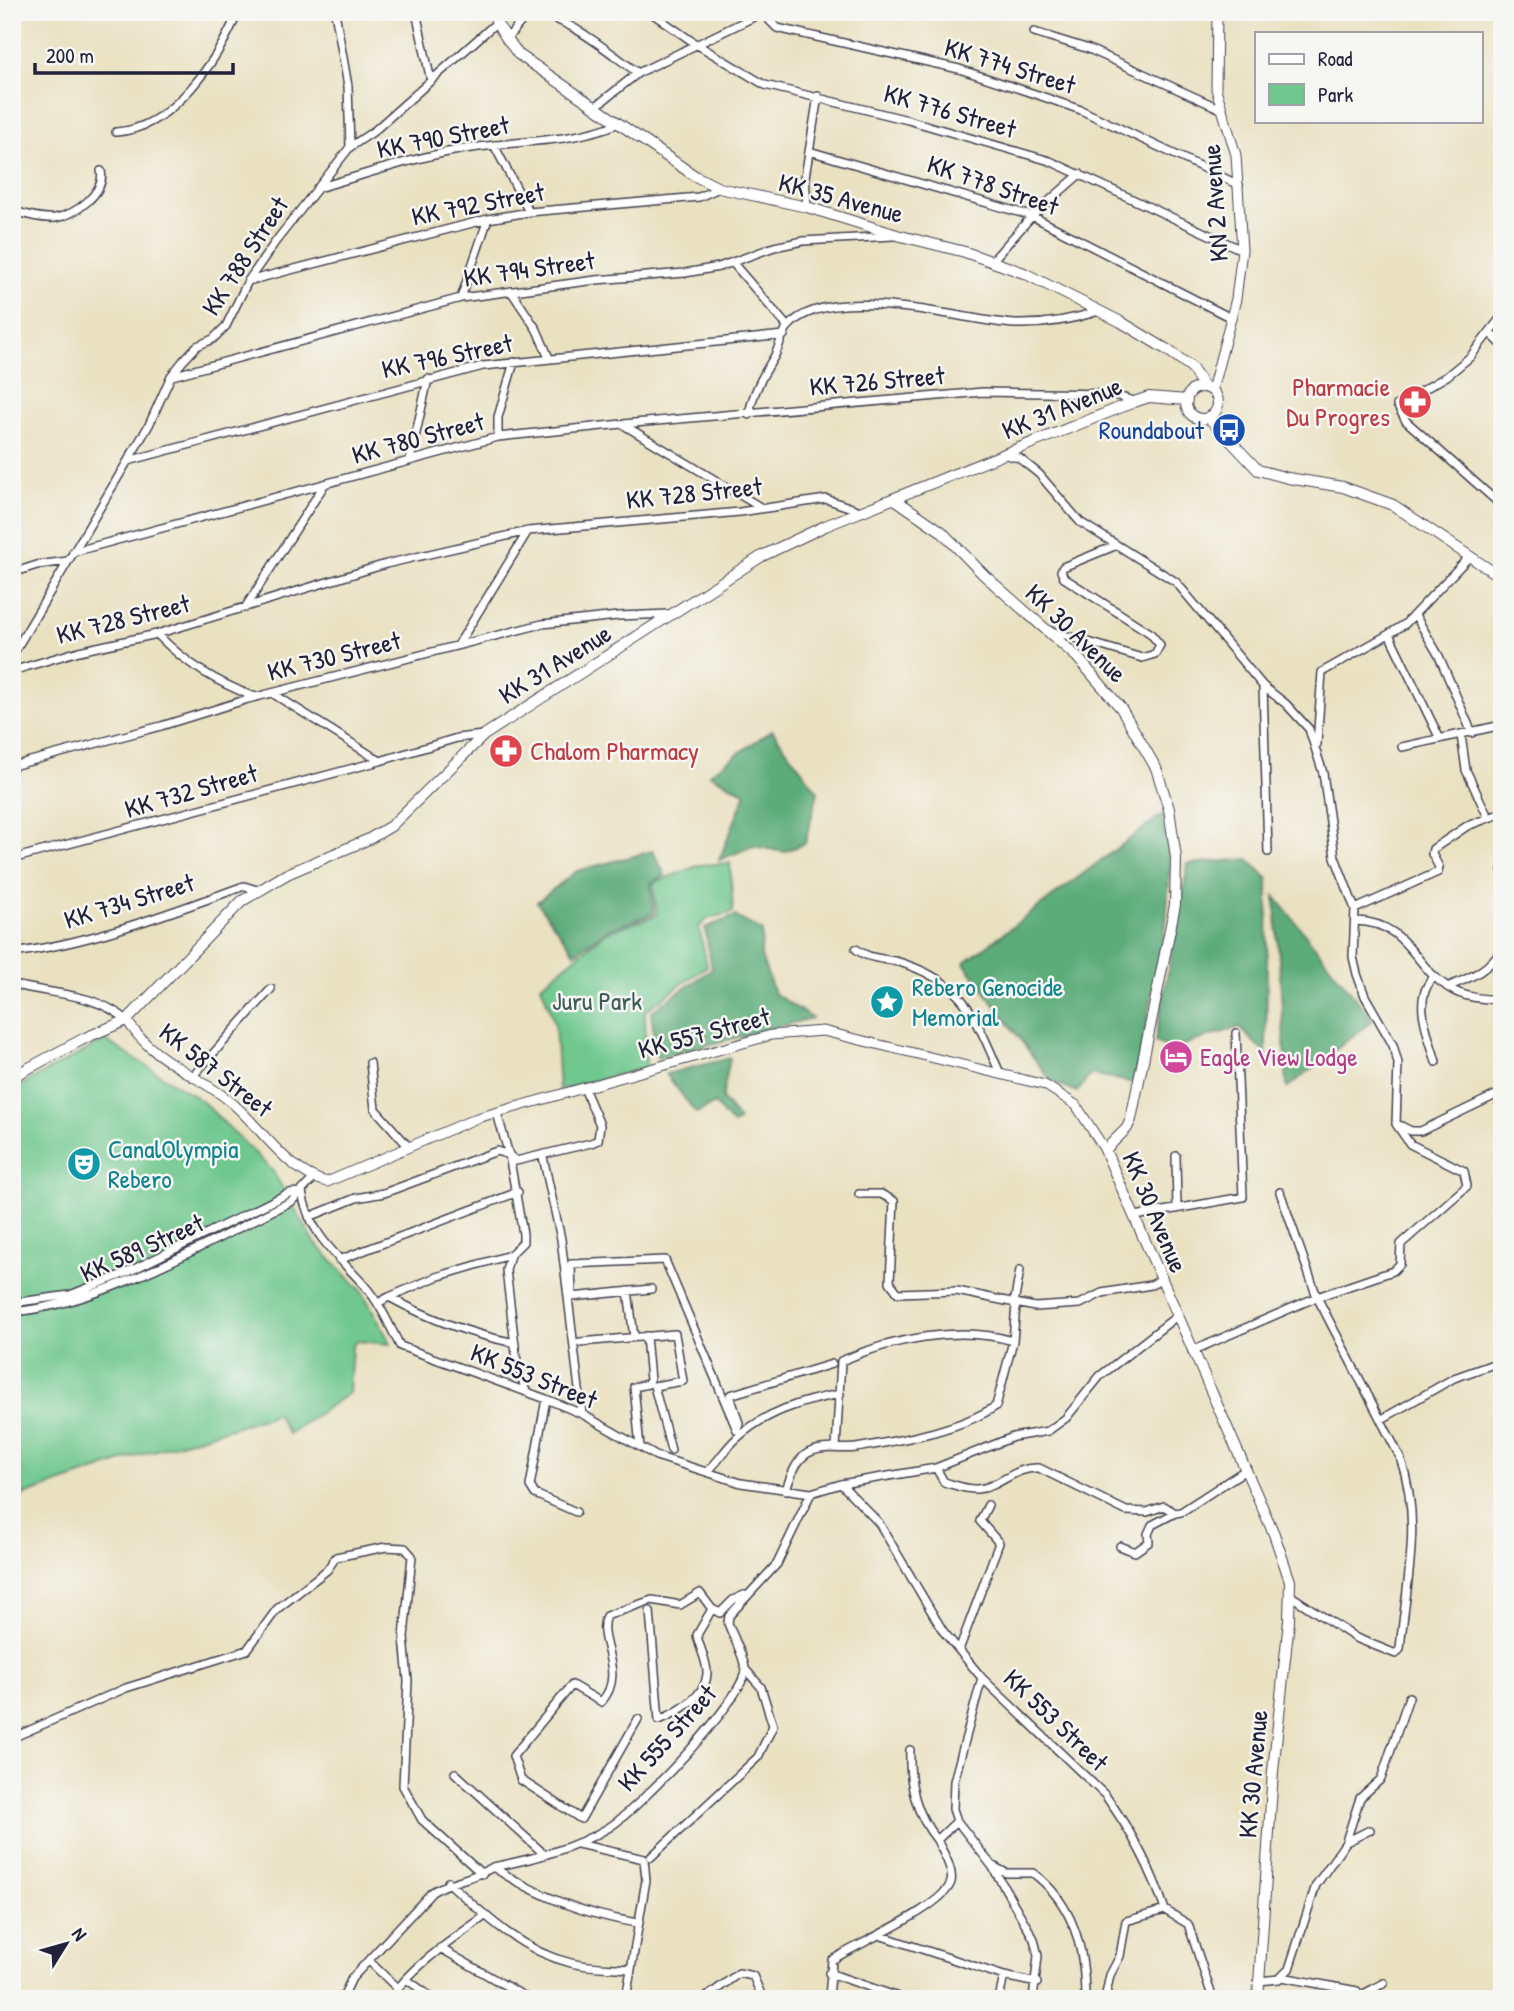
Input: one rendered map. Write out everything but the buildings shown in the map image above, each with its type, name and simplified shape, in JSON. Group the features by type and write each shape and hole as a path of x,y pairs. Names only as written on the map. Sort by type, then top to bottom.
{"main road":[{"name":"KK 35 Avenue","path":"496,18 506,41 517,54 695,176 719,188 807,207 992,261 1052,286 1180,358 1208,388"},
{"path":"1208,417 1218,405 1208,388 1192,390 1187,400 1193,415 1208,417 1258,470 1337,486 1393,505 1468,558 1502,578"},
{"name":"KK 31 Avenue","path":"12,1077 85,1038 127,1020 215,927 257,890 369,839 391,826 484,735 762,556 1134,402 1149,397 1187,400"},
{"name":"KK 30 Avenue","path":"896,499 941,531 1077,657 1100,682 1121,708 1156,768 1169,809 1176,858 1173,915 1131,1119 1127,1128 1105,1150 1192,1351 1247,1469 1283,1556 1291,1596 1271,1792 1258,1999"}],"street":[{"path":"116,132 128,131 160,116 187,91 222,49 238,12"},
{"path":"335,12 348,86 350,148"},
{"path":"416,12 431,80"},
{"name":"KK 776 Street","path":"650,12 696,44 765,85 818,96 1050,162 1242,250"},
{"name":"KN 2 Avenue","path":"1208,388 1231,318 1242,250 1239,185 1233,138 1220,109 1216,89 1217,12"},
{"path":"506,41 528,13 547,16 578,32 638,73"},
{"path":"595,107 638,73 759,13"},
{"name":"KK 774 Street","path":"759,13 777,28 960,69 1081,110 1239,185"},
{"name":"KK 788 Street","path":"12,656 127,461 172,376 197,346 213,339 226,326 248,281 350,148 431,80 496,18"},
{"path":"1034,32 1089,49 1220,109"},
{"path":"807,207 805,177 818,96"},
{"name":"KK 790 Street","path":"317,188 457,151 566,138 602,131 619,123"},
{"path":"494,145 529,212"},
{"name":"KK 778 Street","path":"808,151 1032,216 1231,318"},
{"path":"12,210 41,218 69,213 97,191 101,171"},
{"path":"992,261 1032,216 1080,174"},
{"name":"KK 792 Street","path":"248,281 488,219 529,212 685,199 719,188"},
{"path":"461,298 488,219"},
{"name":"KK 794 Street","path":"172,376 461,298 685,273 803,241 897,235"},
{"path":"732,262 786,331 751,403 749,415"},
{"path":"511,291 537,330 549,358"},
{"name":"KK 796 Street","path":"127,461 428,379 514,362 786,331 816,310 841,305 886,305 1014,324 1071,320 1099,311"},
{"path":"1502,316 1490,333 1447,376 1397,405 1406,421 1502,506"},
{"path":"1490,333 1502,345"},
{"path":"498,437 498,417 514,362"},
{"path":"410,460 428,379"},
{"name":"KK 726 Street","path":"622,424 749,415 983,392 1111,394 1134,402"},
{"path":"622,424 760,507"},
{"name":"KK 780 Street","path":"73,552 324,487 410,460 498,437 622,424"},
{"path":"1003,454 1020,459 1039,474 1074,517 1160,570 1189,594 1263,686 1299,716 1317,747"},
{"path":"245,608 324,487"},
{"name":"KK 728 Street","path":"12,671 79,651 157,634 386,564 528,531 740,512 760,507 832,499 863,512"},
{"path":"458,645 528,531"},
{"path":"1044,629 1142,658 1155,654 1160,645 1150,632 1064,578 1061,571 1063,567 1117,545"},
{"path":"1192,1351 1317,1297 1397,1269 1401,1244 1467,1186 1464,1171 1410,1144 1396,1124 1398,1063 1394,1045 1365,996 1357,974 1353,957 1355,909 1330,836 1323,773 1317,747 1322,672 1389,634 1415,615 1468,558"},
{"path":"12,573 37,565 68,561"},
{"name":"KK 730 Street","path":"12,766 256,697 458,645 571,620 671,614"},
{"path":"1415,615 1444,667 1472,733"},
{"path":"157,634 180,657 202,673 256,697"},
{"path":"1389,634 1440,739"},
{"path":"1263,686 1268,852"},
{"path":"272,693 380,761"},
{"path":"1402,747 1502,726"},
{"name":"KK 732 Street","path":"12,859 457,738 484,735"},
{"path":"1461,735 1466,770 1488,817"},
{"path":"1355,909 1438,872 1433,849 1468,826 1502,813"},
{"name":"KK 734 Street","path":"12,953 63,944 139,923 244,886 257,890"},
{"path":"1356,921 1382,924 1393,931 1434,977 1457,993 1502,1000"},
{"path":"1447,987 1468,979 1486,966 1498,956 1502,947"},
{"path":"856,949 863,955 916,968 954,989 976,1022 1000,1073"},
{"path":"1434,977 1425,986 1421,1000 1436,1062"},
{"path":"12,984 80,996 109,1006 127,1020"},
{"path":"192,1077 271,989"},
{"name":"KK 587 Street","path":"127,1020 147,1046 230,1101 297,1168 313,1179"},
{"name":"KK 557 Street","path":"313,1179 327,1182 334,1180 447,1129 497,1113 772,1035 805,1031 823,1031 1045,1085 1062,1095 1091,1125 1105,1150"},
{"path":"1135,1216 1243,1197 1236,1032"},
{"path":"370,1063 375,1109 408,1146"},
{"path":"309,1217 356,1198 384,1194 497,1151 516,1161 543,1157 598,1140 600,1125 584,1088"},
{"path":"1396,1124 1411,1131 1421,1131 1502,1092"},
{"path":"313,1179 302,1192 309,1217 323,1244 378,1303 436,1277 510,1255 523,1242 517,1192 497,1113"},
{"path":"1176,1156 1177,1209"},
{"path":"543,1157 561,1239 582,1414"},
{"name":"KK 589 Street","path":"12,1303 70,1296 126,1273 289,1194 302,1192"},
{"name":"KK 589 Street","path":"12,1312 72,1302 110,1288 292,1201 302,1192"},
{"path":"339,1259 517,1192"},
{"path":"1280,1192 1317,1297 1382,1419 1410,1484 1413,1517 1411,1569 1400,1649 1396,1654 1356,1638 1291,1596"},
{"path":"859,1194 881,1194 894,1201 890,1282 894,1291 957,1291 1035,1307 1080,1304 1102,1293 1152,1285 1161,1280"},
{"path":"510,1255 506,1270 517,1362 526,1392"},
{"path":"651,1289 572,1297 571,1264 665,1260 737,1430 739,1423 730,1395 832,1364"},
{"path":"786,1490 798,1463 808,1454 921,1434 985,1413 996,1406 1013,1341 1020,1270"},
{"path":"628,1291 634,1338"},
{"path":"389,1297 423,1315 459,1329 516,1343"},
{"name":"KK 553 Street","path":"378,1303 400,1346 582,1414 656,1456 741,1483 811,1493"},
{"path":"811,1493 841,1483 936,1468 1000,1441 1048,1431 1058,1425 1100,1376 1177,1316"},
{"path":"580,1342 675,1334 683,1381 654,1386 671,1450"},
{"path":"836,1448 842,1361 855,1355 935,1337 973,1335 1013,1341"},
{"path":"640,1447 634,1387 648,1384 650,1380 646,1336"},
{"path":"1382,1419 1454,1378 1502,1361"},
{"path":"707,1472 733,1441 754,1423 808,1400 840,1394"},
{"path":"546,1399 530,1486 536,1494 576,1512"},
{"path":"936,1468 944,1482 975,1489 1026,1467 1039,1468 1126,1511 1147,1512 1164,1506 1175,1513"},
{"path":"1120,1546 1135,1552 1145,1546 1152,1525 1247,1469"},
{"name":"KK 553 Street","path":"841,1483 879,1523 943,1631 982,1678 1105,1795 1140,1848 1165,1910 1188,1924 1213,1999"},
{"name":"KK 555 Street","path":"342,1999 352,1978 432,1892 448,1882 482,1874 493,1867 578,1844 620,1820 681,1761 723,1710 743,1678 745,1669 727,1623 734,1610 768,1577 777,1564 811,1493"},
{"path":"959,1650 999,1543 980,1521 988,1505"},
{"path":"12,1738 126,1688 236,1655 255,1643 277,1609 327,1570 336,1557 386,1547 405,1548 412,1556 404,1637 408,1681 401,1768 403,1786 422,1820 482,1874"},
{"path":"638,1719 581,1819 521,1780 513,1756 572,1685 601,1702 607,1695 613,1661 603,1634 606,1616 652,1601 680,1605 700,1593 712,1609 720,1613 733,1600 748,1594"},
{"path":"650,1611 659,1720 679,1712 701,1689 708,1674 697,1635 712,1609"},
{"path":"651,1857 758,1757 773,1726 769,1704 761,1687 745,1669"},
{"path":"982,1678 954,1781 953,1810 957,1821 992,1866 1034,1939 1038,1956 1037,1983 1033,1999"},
{"path":"1259,1981 1273,1981 1282,1977 1289,1969 1312,1893 1346,1842 1360,1798 1381,1779 1409,1697"},
{"path":"829,1999 832,1960 882,1936 946,1891 951,1876 937,1840 917,1810 910,1773 910,1750"},
{"path":"455,1773 544,1854"},
{"path":"937,1840 957,1821"},
{"path":"1346,1842 1370,1829"},
{"path":"578,1844 644,1859 646,1880 626,1999"},
{"path":"992,1866 1006,1873 1033,1873 1066,1906 1084,1963 1085,1999"},
{"path":"493,1867 571,1908 592,1915 637,1923"},
{"path":"448,1882 513,1938 562,1960 631,1969"},
{"path":"1105,1999 1110,1975 1120,1956 1126,1922 1165,1910"},
{"path":"390,1999 397,1988 440,1948 485,1916"},
{"path":"882,1936 1004,1976 1037,1983"},
{"path":"440,1948 529,1999"},
{"path":"369,1961 397,1988"},
{"path":"704,1999 739,1973 753,1976 763,1999"},
{"path":"829,1973 904,1999"},
{"path":"999,1999 1004,1976"},
{"path":"1282,1977 1357,1992 1360,1996 1384,1983"},
{"path":"406,1979 434,1999"}],"green space":[{"path":"772,730 818,792 805,843 784,852 753,846 719,860 746,793 709,774"},
{"path":"1163,814 1170,865 1166,924 1135,1083 1091,1074 1077,1092 1051,1081 964,963"},
{"path":"653,851 665,875 651,883 654,913 607,930 575,953 537,902 577,871"},
{"path":"1248,859 1268,879 1266,1054 1239,1027 1171,1049 1155,1042 1188,864"},
{"name":"Juru Park","path":"730,863 733,912 707,919 699,927 707,966 645,1011 646,1068 559,1090 555,1025 541,985 607,932 657,915 653,883 700,865"},
{"path":"1275,896 1373,1020 1287,1088"},
{"path":"735,916 762,931 761,956 774,993 812,1018 657,1058 651,1012 712,969 705,928"},
{"path":"105,1040 202,1101 272,1170 315,1243 362,1291 391,1344 357,1341 352,1346 349,1393 288,1434 277,1414 140,1455 12,1499 12,1090"},
{"path":"730,1058 722,1099 739,1120 733,1125 715,1104 696,1113 666,1074"}],"place":[{"name":"Pharmacie Du Progres","path":"1415,402"},
{"name":"Roundabout","path":"1229,430"},
{"name":"Chalom Pharmacy","path":"506,751"},
{"name":"Rebero Genocide Memorial","path":"887,1002"},
{"name":"Eagle View Lodge","path":"1176,1057"},
{"name":"CanalOlympia Rebero","path":"84,1164"}]}
